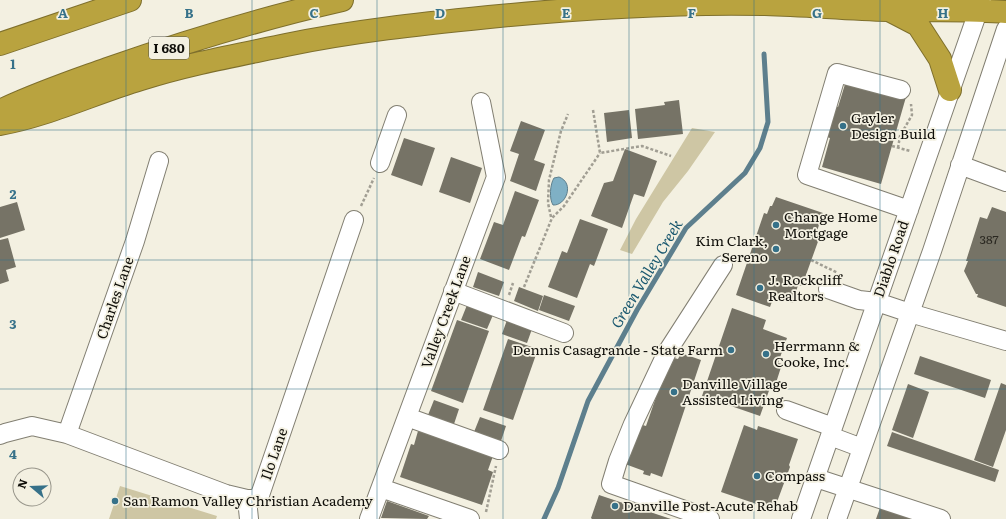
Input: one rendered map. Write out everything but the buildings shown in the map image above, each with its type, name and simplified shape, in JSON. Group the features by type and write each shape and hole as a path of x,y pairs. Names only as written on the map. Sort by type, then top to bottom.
{"highway":[{"path":"0,44 130,0"},
{"name":"I 680","path":"0,111 29,97 160,50 342,0"},
{"path":"0,124 23,120 142,79 212,61 289,44 452,21 582,8 641,5 764,4 888,10 980,5 1006,12"},
{"path":"888,10 918,25 940,59 950,90"}],"street":[{"name":"Diablo Road","path":"801,519 980,5"},
{"path":"837,519 910,313 1006,29"},
{"path":"901,90 837,73 807,175 909,210"},
{"name":"Valley Creek Lane","path":"369,519 496,177 481,102"},
{"path":"380,163 397,115"},
{"name":"Charles Lane","path":"67,434 135,241 159,161"},
{"path":"960,166 1006,182"},
{"name":"Ilo Lane","path":"248,499 254,500 260,495 354,220"},
{"path":"710,519 611,484 618,461 633,424 667,352 723,265"},
{"path":"828,289 859,300 877,302 1006,341"},
{"path":"454,291 564,333"},
{"path":"786,410 862,448"},
{"path":"407,417 499,450"},
{"path":"0,435 32,426 67,434 226,494 248,499 249,519"},
{"path":"816,478 941,519"},
{"path":"381,488 470,519"}],"path":[{"path":"524,286 552,218 564,206 600,153 593,110"},
{"path":"552,218 548,203 549,180 561,131 568,114"},
{"path":"600,153 642,146 672,156"},
{"path":"892,146 910,151"},
{"path":"354,220 374,180 380,163"},
{"path":"484,519 499,450"}],"shaded area":[{"path":"692,128 715,132 688,171 663,202 632,254 620,250 636,219"},
{"path":"120,486 217,516 216,519 109,519"}],"water":[{"path":"559,177 567,184 567,194 562,202 553,205 550,192 554,178"}],"waterway":[{"name":"Green Valley Creek","path":"544,519 558,488 588,401 637,310 686,228 745,173 760,148 768,122 764,54"}],"place":[{"name":"Gayler Design Build","path":"843,126"},
{"name":"Change Home Mortgage","path":"776,225"},
{"name":"Kim Clark, Sereno","path":"776,249"},
{"name":"J. Rockcliff Realtors","path":"760,288"},
{"name":"Dennis Casagrande - State Farm","path":"731,350"},
{"name":"Herrmann & Cooke, Inc.","path":"766,354"},
{"name":"Danville Village Assisted Living","path":"674,392"},
{"name":"Compass","path":"757,476"},
{"name":"San Ramon Valley Christian Academy","path":"115,501"},
{"name":"Danville Post-Acute Rehab","path":"615,506"}]}
